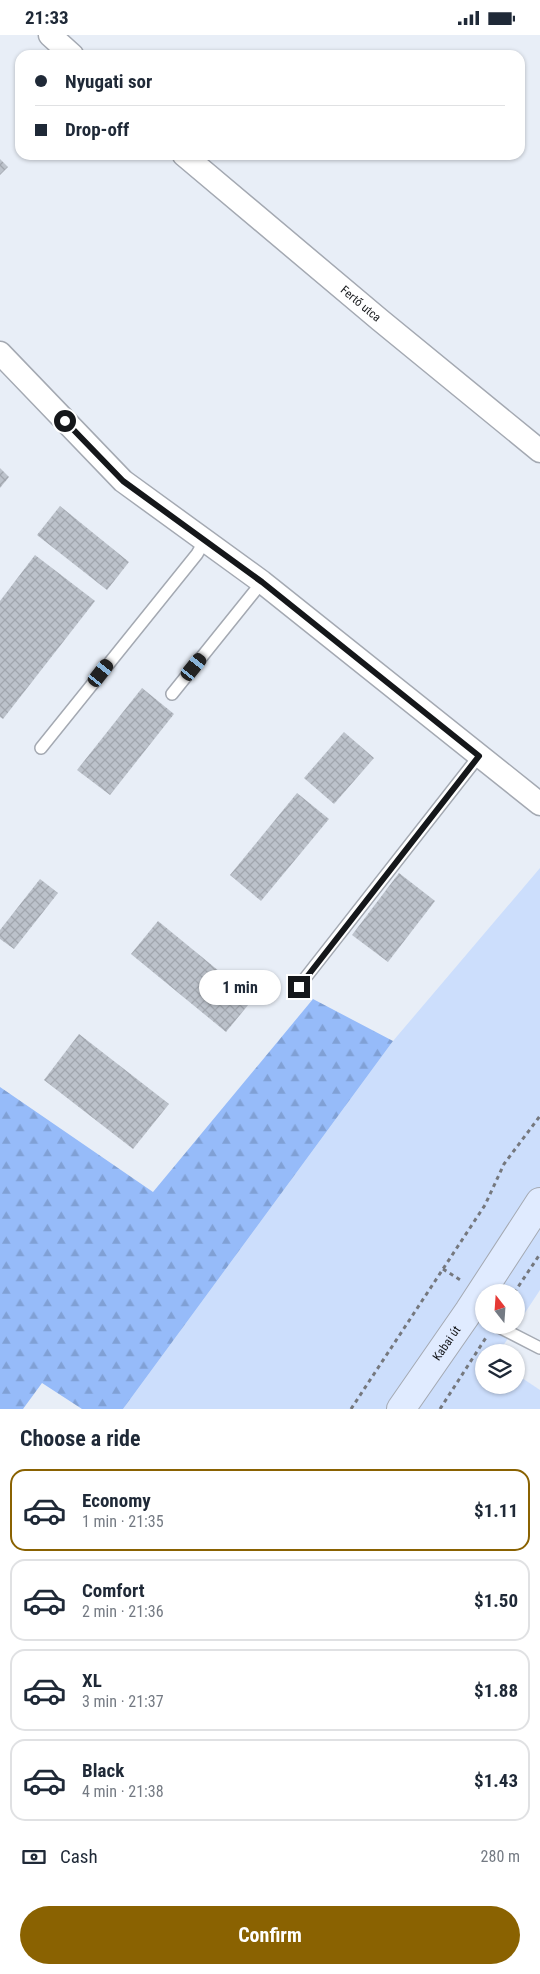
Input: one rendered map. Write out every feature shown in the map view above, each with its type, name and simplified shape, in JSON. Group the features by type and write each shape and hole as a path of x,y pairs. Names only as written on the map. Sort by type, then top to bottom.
{"main road":[{"name":"Kabai út","path":"401,1409 473,1313 540,1202"}],"street":[{"path":"50,35 66,50"},
{"name":"Fertő utca","path":"190,160 380,320 540,451"},
{"path":"1,355 123,481 262,582 540,804"}],"lane":[{"path":"41,748 197,554 205,539"},
{"path":"172,694 262,582"},
{"path":"299,987 479,756"},
{"path":"504,1334 540,1349"}],"path":[{"path":"351,1409 485,1205 504,1164 540,1116"},
{"path":"520,1284 540,1254"},
{"path":"440,1409 489,1334"}],"shaded area":[{"path":"540,868 540,1290 525,1313 525,1284 475,1284 475,1334 511,1334 504,1344 475,1344 475,1394 525,1394 525,1380 540,1390 540,1409 123,1409 393,1041"}],"green space":[{"path":"313,999 393,1041 123,1409 82,1409 42,1383 23,1409 0,1409 0,1087 153,1192"}],"building":[{"path":"0,159 8,167 0,175"},
{"path":"0,468 9,477 0,488"},
{"path":"60,506 129,562 107,590 37,535"},
{"path":"35,555 95,601 3,719 0,717 0,601"},
{"path":"142,688 174,714 110,795 77,770"},
{"path":"344,732 374,758 334,804 304,778"},
{"path":"297,793 329,819 261,901 230,875"},
{"path":"399,873 435,901 388,962 352,935"},
{"path":"40,879 58,893 14,949 0,939 0,930"},
{"path":"158,921 253,999 226,1032 131,954"},
{"path":"79,1034 169,1104 133,1149 44,1080"}],"route":[{"path":"65,421 123,481 262,582 479,756 299,987"}]}
